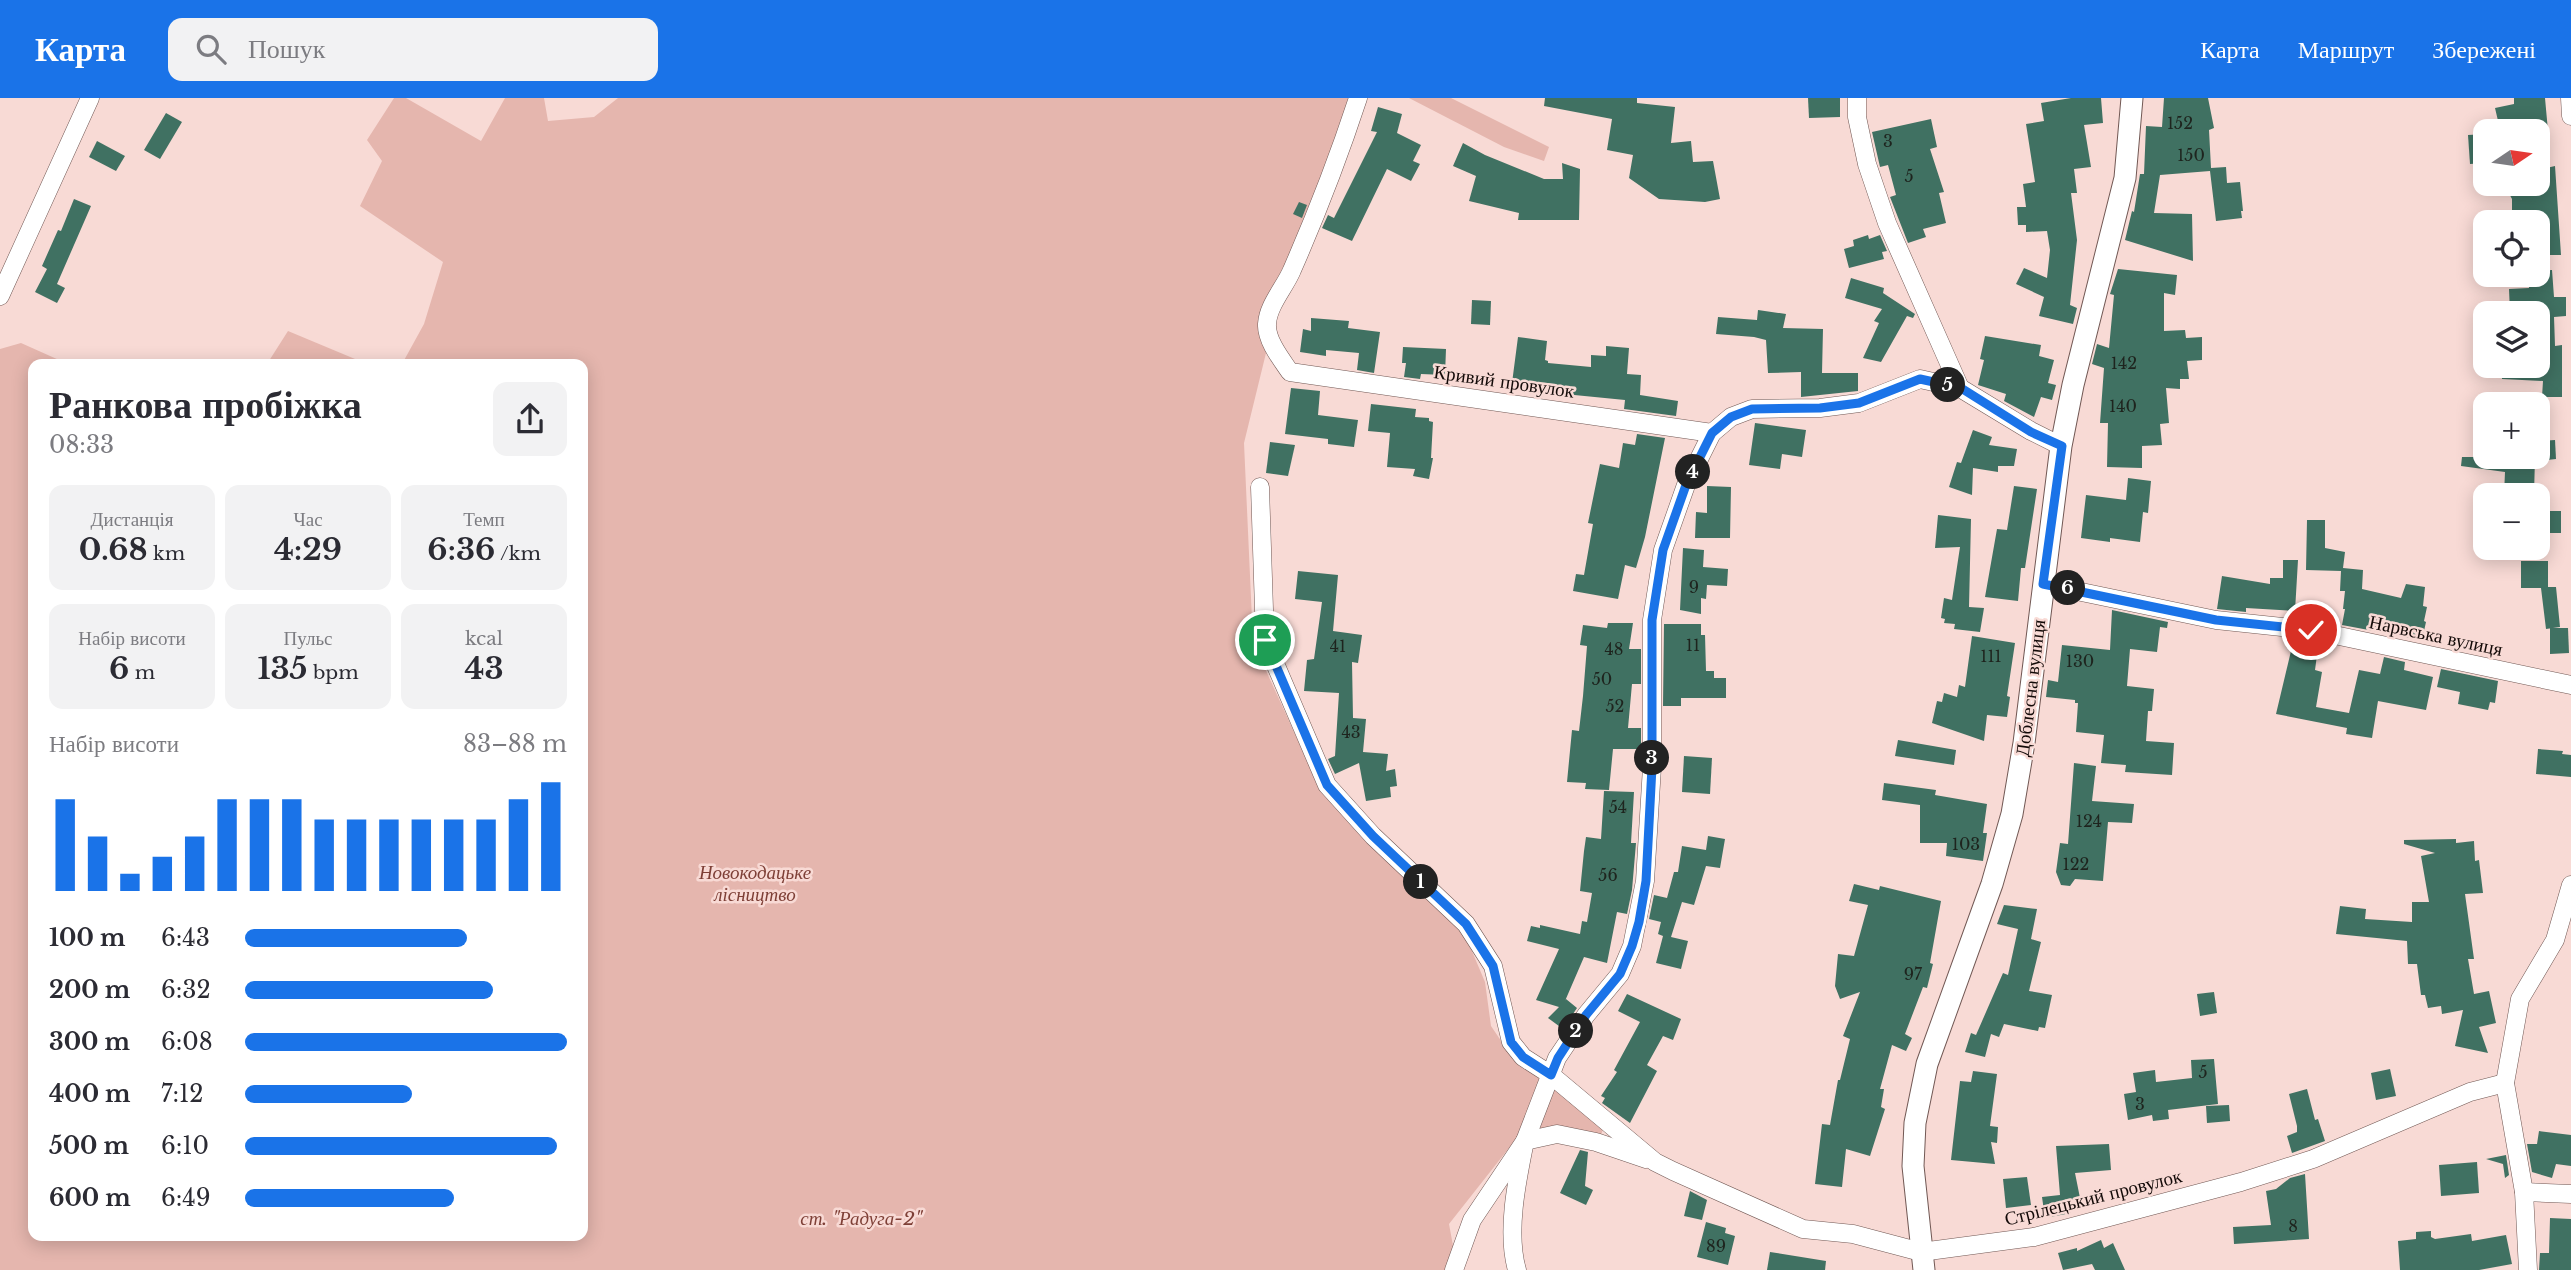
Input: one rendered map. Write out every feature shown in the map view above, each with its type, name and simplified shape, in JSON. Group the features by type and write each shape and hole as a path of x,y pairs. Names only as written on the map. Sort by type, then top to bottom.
{"street":[{"path":"0,296 90,98"},
{"name":"Кривий провулок","path":"1358,98 1333,173 1266,325 1275,350 1290,372 1712,433"},
{"path":"1857,98 1857,117 1867,164 1887,223 1961,388"},
{"name":"Доблесна вулиця","path":"1922,1261 1913,1166 1914,1123 1927,1064 1992,884 2012,814 2024,743 2062,446 2073,385 2125,178 2132,98"},
{"path":"2570,98 2571,116"},
{"path":"1517,1270 1512,1254 1516,1194 1525,1142 1558,1058 1579,1026 1620,974 1639,922 1646,881 1652,767 1652,620 1663,550 1686,485 1712,433 1731,417 1752,409 1820,408 1859,403 1920,379 1961,388 2031,432 2062,446"},
{"name":"Стрілецький провулок","path":"1260,486 1265,640 1327,785 1373,836 1466,924 1493,966 1511,1042 1523,1057 1551,1075 1655,1162 1803,1229 1853,1234 1922,1261 2034,1237 2241,1182 2313,1159 2470,1092 2505,1083"},
{"name":"Нарвська вулиця","path":"2043,584 2216,620 2311,630 2571,685"},
{"path":"2528,1270 2524,1192 2505,1083 2520,999 2555,940 2571,885"},
{"path":"1454,1270 1472,1220 1525,1142 1557,1134 1596,1142 1655,1162"},
{"path":"2524,1192 2571,1194"}],"green space":[{"path":"394,98 406,98 481,141 505,98 544,98 548,121 594,117 618,98 1350,98 1288,263 1244,443 1253,642 1320,789 1466,937 1485,982 1491,1026 1516,1063 1561,1088 1604,1126 1600,1138 1520,1134 1449,1224 1454,1251 1448,1270 0,1270 0,349 21,343 57,359 28,359 28,1241 588,1241 588,359 405,359 424,324 443,262 360,206 382,161 367,140"},
{"path":"1409,98 1451,98 1549,147 1544,161 1504,147"},
{"path":"288,331 355,359 270,359"}],"building":[{"path":"1545,98 1637,98 1637,103 1675,107 1671,143 1691,141 1693,162 1713,161 1720,199 1705,202 1659,199 1629,178 1633,155 1607,150 1612,119 1544,106"},
{"path":"1808,98 1840,98 1840,117 1809,118"},
{"path":"2071,98 2101,98 2103,123 2084,125 2091,167 2074,169 2077,193 2071,193 2077,240 2070,305 2077,308 2073,324 2039,316 2044,297 2016,284 2024,268 2047,278 2050,250 2047,231 2026,232 2026,225 2018,225 2017,207 2026,207 2023,184 2035,182 2026,124 2044,121 2041,103"},
{"path":"2164,98 2208,98 2214,128 2209,130 2211,168 2226,167 2227,183 2240,182 2242,218 2216,221 2210,171 2160,175 2154,213 2192,214 2193,261 2125,240 2132,211 2134,212 2140,174 2144,174 2146,126 2162,127"},
{"path":"2514,98 2545,98 2547,119 2498,119 2495,108 2514,104"},
{"path":"1378,107 1402,114 1397,133 1421,145 1413,161 1420,164 1411,181 1387,169 1352,241 1322,228 1328,215 1334,218 1377,132 1371,131"},
{"path":"166,113 182,122 160,159 144,150"},
{"path":"1931,119 1937,147 1930,149 1944,192 1939,193 1946,223 1923,229 1926,237 1908,243 1890,197 1896,195 1888,165 1880,167 1872,132"},
{"path":"2468,135 2473,135 2473,164 2470,164"},
{"path":"97,141 125,156 116,171 89,157"},
{"path":"1463,143 1544,179 1563,179 1562,163 1580,169 1579,220 1518,220 1519,213 1469,201 1476,176 1453,166"},
{"path":"2555,166 2561,255 2550,255 2550,210 2512,210 2510,196 2550,196 2550,167"},
{"path":"74,199 91,206 57,284 65,288 57,303 35,292 47,269 42,266"},
{"path":"1299,202 1307,205 1302,218 1293,214"},
{"path":"1868,235 1869,239 1880,235 1887,251 1882,252 1884,259 1849,268 1844,249 1854,246 1853,240"},
{"path":"2118,269 2177,275 2175,295 2164,293 2164,331 2185,330 2186,338 2202,337 2202,360 2187,361 2189,379 2180,379 2180,389 2166,388 2169,423 2160,424 2162,445 2142,446 2142,468 2107,467 2108,423 2100,423 2104,368 2092,364 2097,344 2109,348 2114,295 2110,294"},
{"path":"2550,270 2554,297 2566,297 2566,316 2554,317 2555,346 2562,345 2562,397 2550,397 2550,392 2542,392 2543,381 2502,379 2550,378 2550,301 2510,301 2509,289 2550,287"},
{"path":"1851,278 1884,288 1883,293 1915,314 1913,318 1907,316 1881,362 1863,358 1879,323 1874,321 1882,309 1845,298"},
{"path":"1472,300 1491,301 1490,325 1471,324"},
{"path":"1758,310 1786,314 1783,328 1823,329 1822,373 1858,373 1858,391 1801,397 1801,372 1768,373 1766,340 1716,334 1718,317 1757,320"},
{"path":"1311,318 1349,321 1348,328 1380,332 1374,373 1357,370 1359,353 1326,350 1326,356 1300,352 1303,329 1311,331"},
{"path":"1985,336 2041,345 2039,356 2054,360 2048,383 2056,385 2052,400 2041,397 2034,417 2004,401 2006,394 1978,385 1984,360 1980,359"},
{"path":"1518,337 1547,341 1545,360 1548,363 1591,367 1591,355 1606,356 1606,346 1629,348 1627,374 1641,375 1640,395 1678,401 1676,416 1624,409 1625,400 1544,392 1545,387 1512,383"},
{"path":"1403,347 1446,349 1445,375 1421,374 1420,379 1404,377 1406,363 1402,363"},
{"path":"1291,388 1320,391 1318,415 1358,420 1354,447 1328,444 1328,439 1285,434"},
{"path":"1371,404 1416,409 1415,417 1429,418 1429,421 1433,422 1433,458 1429,479 1413,476 1415,469 1387,467 1390,433 1368,431"},
{"path":"1755,423 1806,430 1802,457 1782,454 1780,469 1749,465"},
{"path":"1973,430 1992,437 1989,445 2017,449 2014,466 1998,466 1998,472 1973,468 1972,495 1949,487 1957,462 1961,463"},
{"path":"1637,434 1665,438 1636,568 1625,565 1618,599 1573,591 1576,574 1584,575 1593,524 1588,523 1600,464 1619,468 1623,443 1635,445"},
{"path":"2550,440 2555,440 2556,459 2550,460"},
{"path":"1270,442 1295,445 1288,476 1266,473"},
{"path":"2462,457 2473,457 2473,468 2461,466"},
{"path":"2483,469 2535,469 2534,483 2505,483 2505,472"},
{"path":"2128,478 2151,481 2148,513 2143,512 2140,542 2081,538 2086,495 2126,500"},
{"path":"1707,486 1731,487 1730,538 1695,538 1696,512 1707,513"},
{"path":"2014,486 2037,489 2025,568 2021,568 2018,601 1985,597 1997,529 2007,530"},
{"path":"2550,511 2561,511 2561,533 2550,533"},
{"path":"1938,515 1971,519 1969,607 1984,608 1980,632 1954,629 1955,624 1944,623 1945,619 1941,618 1944,598 1952,600 1960,547 1935,548"},
{"path":"2307,520 2325,520 2325,548 2345,552 2343,568 2363,570 2362,589 2401,598 2406,584 2425,587 2423,606 2427,607 2422,640 2342,625 2345,591 2340,591 2341,571 2306,570"},
{"path":"1683,548 1704,550 1703,567 1728,569 1727,586 1707,585 1706,599 1701,598 1701,614 1680,610"},
{"path":"2283,560 2298,560 2295,611 2246,608 2246,612 2217,609 2222,576 2270,584 2270,578 2283,578"},
{"path":"2521,561 2548,561 2548,587 2556,587 2560,627 2546,629 2541,588 2521,588"},
{"path":"1298,571 1338,575 1333,631 1362,635 1358,663 1352,662 1353,718 1366,719 1363,752 1388,754 1386,771 1395,769 1397,786 1390,787 1391,797 1366,801 1359,763 1335,774 1328,759 1335,756 1339,693 1304,691 1307,660 1314,659 1322,602 1295,599"},
{"path":"2112,610 2168,622 2167,628 2160,627 2157,652 2130,649 2127,686 2154,689 2152,711 2148,711 2146,741 2174,743 2172,775 2125,772 2126,765 2101,763 2104,735 2076,732 2078,703 2075,703 2075,700 2046,697 2048,680 2058,682 2062,645 2110,650"},
{"path":"1608,623 1633,623 1629,649 1641,649 1641,684 1632,684 1628,728 1641,728 1641,749 1613,749 1609,790 1585,789 1586,783 1567,782 1572,730 1579,731 1583,696 1587,646 1580,645 1583,625 1607,628"},
{"path":"1664,624 1701,624 1701,635 1705,635 1706,671 1714,671 1714,678 1726,678 1726,698 1681,698 1681,706 1663,706"},
{"path":"2550,628 2568,628 2569,653 2550,654"},
{"path":"1972,636 2015,643 2007,696 2010,697 2007,717 1987,715 1984,741 1932,723 1937,701 1942,702 1944,693 1957,697 1959,685 1965,687"},
{"path":"2291,651 2317,655 2315,670 2322,672 2316,707 2349,713 2359,670 2380,674 2384,657 2405,662 2404,670 2433,677 2426,710 2378,701 2372,738 2346,734 2347,728 2276,714"},
{"path":"2441,669 2498,681 2495,703 2490,702 2488,710 2458,704 2460,692 2437,687"},
{"path":"1898,740 1956,750 1954,765 1895,756"},
{"path":"2538,749 2563,751 2562,754 2571,755 2571,777 2536,774"},
{"path":"1684,756 1712,758 1710,794 1682,792"},
{"path":"2074,763 2096,766 2092,801 2134,804 2132,823 2108,822 2103,881 2075,879 2070,886 2061,885 2056,872 2060,843 2068,844"},
{"path":"1884,783 1936,790 1935,795 1987,804 1983,861 1946,856 1947,843 1920,843 1920,805 1882,800"},
{"path":"1604,791 1634,792 1631,843 1636,843 1632,890 1627,914 1617,912 1607,963 1584,957 1565,1001 1566,999 1577,1008 1563,1029 1548,1018 1559,1007 1536,1000 1559,949 1527,941 1531,926 1540,928 1540,925 1580,934 1582,921 1587,922 1592,893 1580,891 1584,851 1586,837 1601,839"},
{"path":"1708,836 1725,839 1720,868 1706,866 1694,905 1682,902 1671,937 1688,941 1681,969 1656,963 1663,936 1658,934 1661,922 1649,919 1654,895 1667,898 1674,872 1678,872 1682,846 1706,850"},
{"path":"2456,839 2456,843 2474,841 2475,861 2479,860 2483,893 2465,894 2474,959 2468,959 2474,994 2489,991 2496,1023 2479,1027 2488,1053 2455,1046 2463,1010 2442,1014 2441,1006 2428,1008 2425,995 2421,995 2417,964 2408,964 2407,941 2336,934 2340,906 2366,909 2365,919 2412,922 2412,902 2429,902 2421,856 2435,853 2404,844 2404,840"},
{"path":"1854,884 1879,890 1880,886 1941,901 1930,963 1933,964 1927,988 1923,987 1905,1034 1912,1038 1906,1051 1892,1045 1880,1089 1884,1089 1881,1107 1885,1109 1870,1156 1846,1149 1842,1187 1815,1184 1822,1124 1830,1125 1838,1080 1850,1039 1843,1036 1860,992 1840,999 1835,986 1838,954 1854,956 1868,905 1849,901"},
{"path":"2004,905 2037,909 2031,939 2041,942 2029,991 2052,995 2045,1028 2039,1027 2038,1031 2004,1024 1999,1037 1991,1034 1985,1057 1965,1052 1971,1033 1976,1035 2003,973 2008,975 2018,929 1997,924"},
{"path":"2214,992 2217,1013 2200,1016 2197,994"},
{"path":"1627,994 1681,1019 1673,1040 1663,1036 1647,1065 1657,1071 1630,1123 1602,1103 1605,1098 1601,1096 1617,1072 1614,1070 1640,1022 1618,1011"},
{"path":"2214,1059 2218,1104 2168,1110 2169,1119 2153,1121 2152,1115 2128,1120 2124,1094 2136,1092 2133,1073 2155,1070 2156,1082 2192,1078 2191,1060"},
{"path":"2390,1069 2396,1096 2376,1100 2371,1073"},
{"path":"1973,1071 1997,1074 1990,1126 1998,1127 1997,1143 1991,1142 1995,1164 1951,1160 1960,1081 1971,1082"},
{"path":"2307,1089 2315,1120 2318,1119 2325,1141 2292,1153 2287,1136 2297,1132 2297,1126 2289,1094"},
{"path":"2229,1105 2230,1121 2207,1123 2206,1106"},
{"path":"2539,1131 2571,1135 2571,1166 2556,1164 2552,1178 2532,1172 2527,1144 2537,1144"},
{"path":"2109,1144 2111,1170 2075,1173 2080,1198 2068,1201 2071,1213 2045,1218 2042,1197 2060,1195 2056,1146"},
{"path":"1580,1150 1588,1152 1585,1186 1593,1190 1586,1205 1560,1193"},
{"path":"2506,1155 2509,1175 2505,1178 2503,1164 2486,1159"},
{"path":"2477,1162 2479,1193 2441,1196 2439,1165"},
{"path":"2305,1174 2309,1239 2234,1244 2233,1227 2271,1225 2266,1191 2276,1189 2290,1178"},
{"path":"2027,1177 2031,1205 2006,1208 2003,1179"},
{"path":"1690,1191 1707,1200 1702,1220 1684,1216"},
{"path":"2550,1218 2571,1219 2571,1270 2539,1270 2540,1253 2549,1253"},
{"path":"1706,1222 1726,1228 1725,1233 1735,1236 1728,1265 1697,1257"},
{"path":"2431,1231 2431,1237 2435,1239 2471,1234 2472,1241 2506,1235 2512,1264 2479,1270 2400,1270 2398,1241 2416,1239 2416,1232"},
{"path":"2101,1240 2104,1248 2113,1243 2125,1270 2095,1270 2092,1264 2063,1270 2058,1253 2077,1248 2077,1251"},
{"path":"1770,1252 1826,1261 1825,1270 1767,1270"}],"route":[{"path":"1265,640 1327,785 1373,836 1466,924 1493,966 1511,1042 1523,1057 1551,1075 1558,1058 1586,1015 1620,974 1639,922 1646,881 1652,767 1652,620 1663,550 1686,485 1712,433 1731,417 1752,409 1820,408 1859,403 1920,379 1961,388 2031,432 2062,446 2043,584 2216,620 2311,630"}],"park label":[{"name":"Новокодацьке лісництво","path":"755,883"},
{"name":"ст. \"Радуга-2\"","path":"861,1218"}]}
